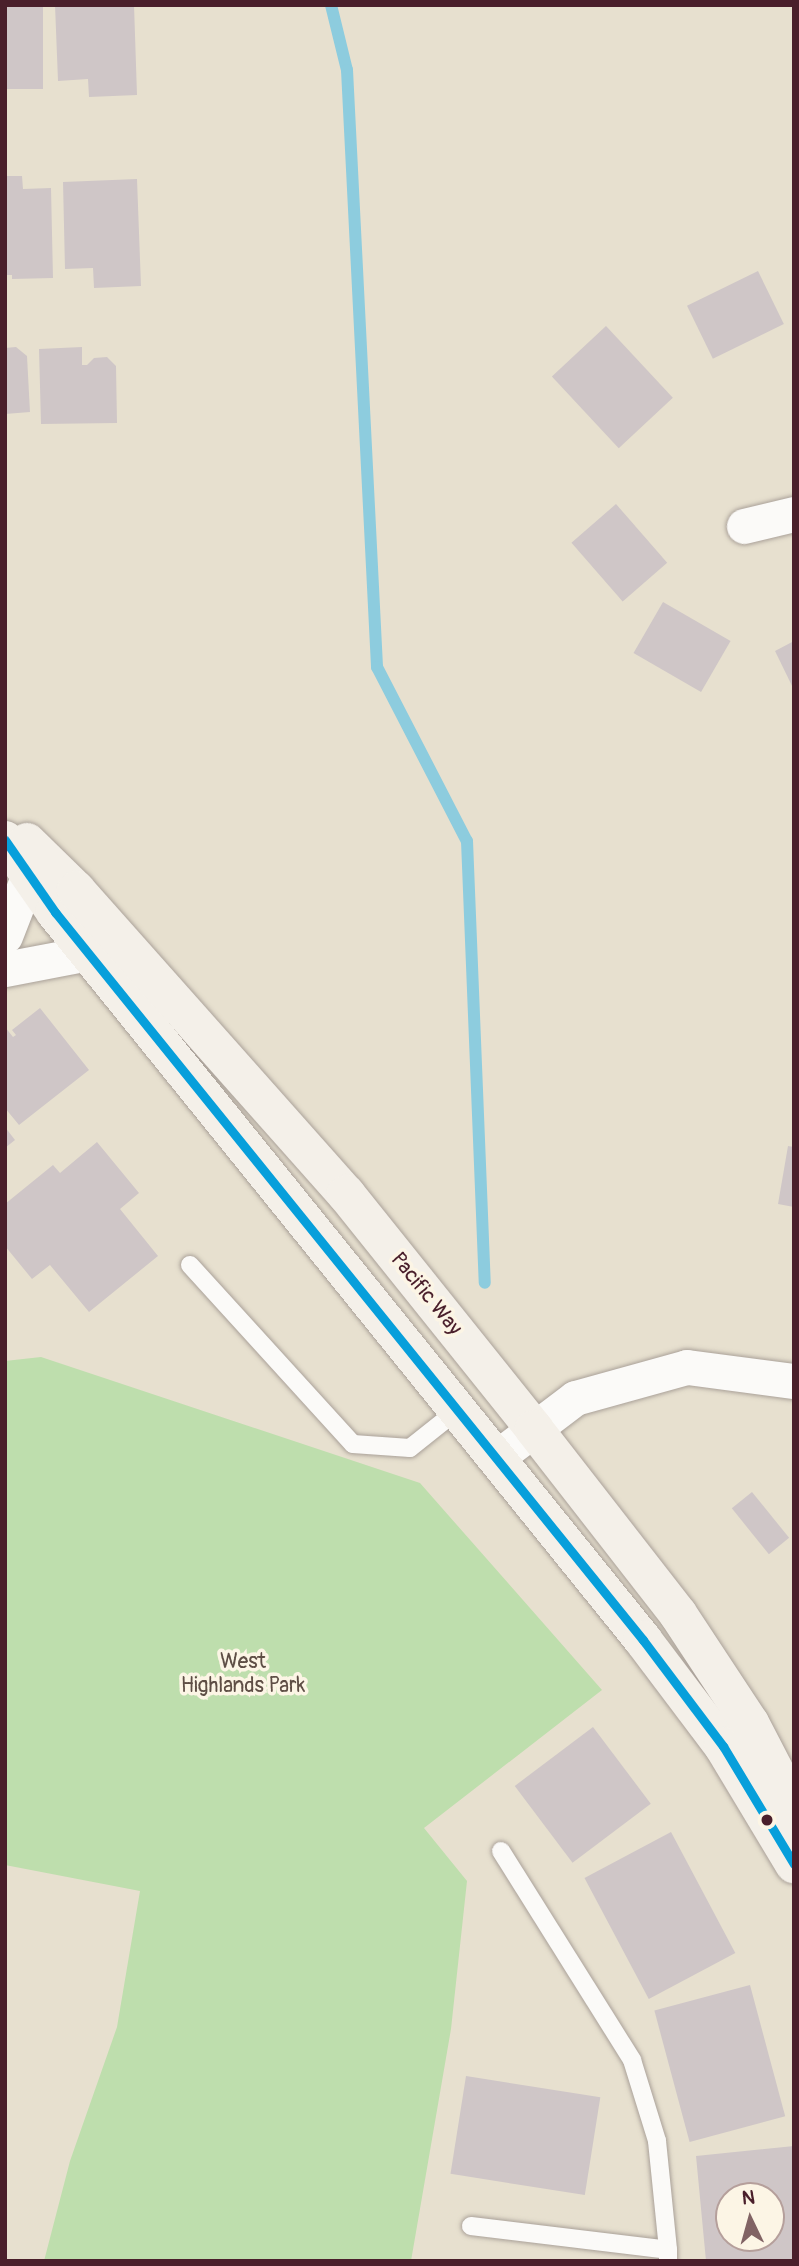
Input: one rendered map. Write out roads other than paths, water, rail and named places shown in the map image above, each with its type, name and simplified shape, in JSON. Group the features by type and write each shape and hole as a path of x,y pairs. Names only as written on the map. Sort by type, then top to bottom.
{"main road":[{"name":"Pacific Way","path":"5,821 76,890 346,1194 534,1429 678,1614 750,1723 794,1808"},
{"path":"5,840 89,953 643,1640 723,1746 794,1864"}],"street":[{"path":"744,526 794,514"},
{"path":"5,936 29,874"},
{"path":"5,969 89,953"},
{"path":"496,1458 575,1398 687,1367 794,1381"}],"lane":[{"path":"190,1265 353,1444 410,1448 458,1409"},
{"path":"471,2226 668,2255 657,2141 632,2060 501,1851"}],"waterway":[{"path":"331,5 347,70 377,667 467,841 485,1283"}],"park label":[{"name":"West Highlands Park","path":"243,1674"}]}
